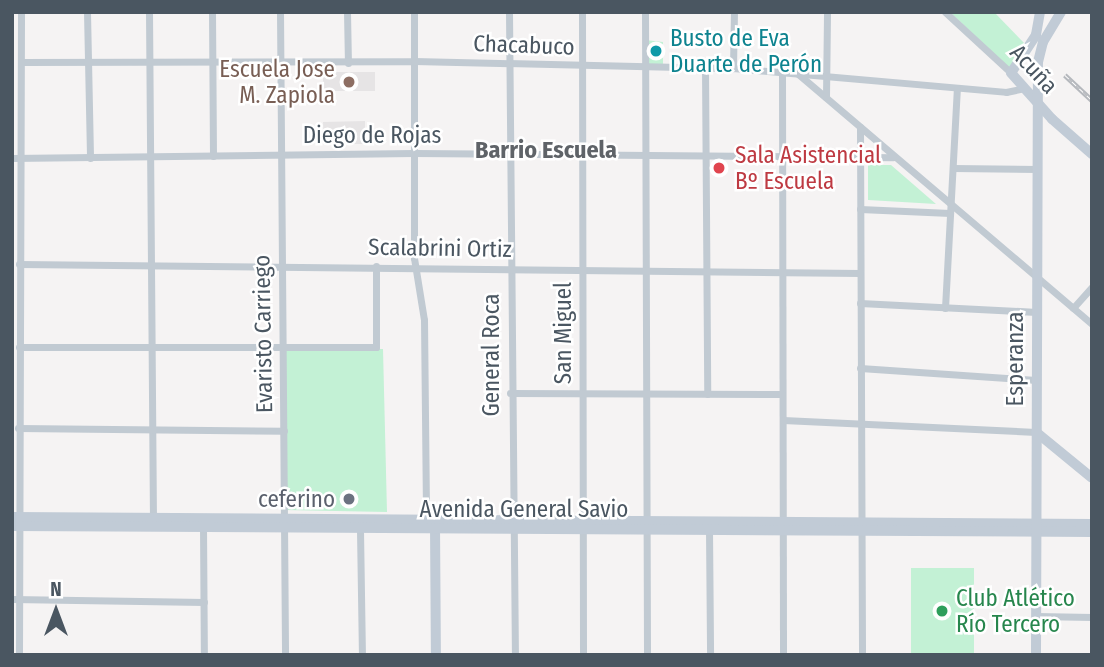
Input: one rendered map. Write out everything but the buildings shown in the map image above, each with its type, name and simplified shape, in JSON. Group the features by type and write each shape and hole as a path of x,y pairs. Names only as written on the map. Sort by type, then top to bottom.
{"main road":[{"path":"1014,70 1036,35 1040,12"},
{"path":"1025,88 1038,77 1043,42 1061,12"},
{"path":"1014,70 1026,66 1038,77 1089,152"},
{"name":"Acuña","path":"1014,70 1039,104 1089,152"},
{"name":"Esperanza","path":"1036,655 1038,77"},
{"path":"1036,432 1089,471"},
{"name":"Avenida General Savio","path":"15,522 153,519 203,524"},
{"name":"Avenida General Savio","path":"15,522 438,526"},
{"name":"Avenida General Savio","path":"284,524 360,530 513,524 1035,528"},
{"path":"1035,528 1092,524"},
{"name":"Avenida General Savio","path":"646,525 709,530 783,526"},
{"path":"436,655 438,526"},
{"path":"438,526 443,655"},
{"path":"1035,528 1092,532"}],"street":[{"path":"19,655 15,599 19,347 16,101 21,62 17,28 21,12"},
{"path":"87,12 90,158"},
{"path":"149,12 153,519"},
{"path":"212,12 213,156"},
{"name":"Evaristo Carriego","path":"280,12 285,655"},
{"path":"347,12 348,63"},
{"path":"414,12 414,267 424,320 426,513 438,526"},
{"name":"General Roca","path":"509,12 510,393 515,655"},
{"name":"San Miguel","path":"582,12 583,655"},
{"path":"645,12 647,655"},
{"path":"733,68 734,12"},
{"path":"826,97 827,12"},
{"name":"Acuña","path":"945,12 1014,70"},
{"name":"Chacabuco","path":"21,62 414,61 733,68 827,73 957,88 1025,88"},
{"path":"705,68 707,394"},
{"path":"782,71 783,655"},
{"path":"796,72 1092,324"},
{"path":"945,307 957,88"},
{"path":"860,127 862,655"},
{"name":"Diego de Rojas","path":"16,158 414,153 860,158 893,156"},
{"path":"953,169 1037,169"},
{"path":"860,209 950,214"},
{"name":"Scalabrini Ortiz","path":"19,264 860,273"},
{"path":"19,347 376,347 376,267"},
{"path":"1073,308 1092,287"},
{"path":"860,303 1037,312"},
{"path":"860,368 1036,380"},
{"path":"510,393 782,394"},
{"path":"783,420 1036,432"},
{"path":"16,424 284,431"},
{"path":"203,524 204,655"},
{"path":"360,530 362,655"},
{"path":"709,530 710,655"},
{"path":"15,599 204,601"},
{"path":"1036,616 1092,617"}],"shaded area":[{"name":"Escuela Jose M. Zapiola","path":"323,72 375,72 375,91 323,91"},
{"path":"365,121 365,144 324,144 323,122"}],"green space":[{"path":"950,12 994,12 1026,45 1010,69"},
{"path":"645,40 663,42 663,66 645,66"},
{"path":"868,165 891,165 936,204 868,200"},
{"path":"283,348 383,349 387,512 284,510"},
{"name":"Club Atlético Río Tercero","path":"911,568 974,568 974,655 911,655"}],"railway":[{"path":"1065,75 1092,100"}],"place":[{"name":"Busto de Eva Duarte de Perón","path":"656,51"},
{"name":"Escuela Jose M. Zapiola","path":"349,82"},
{"name":"Sala Asistencial Bº Escuela","path":"719,168"},
{"name":"ceferino","path":"349,499"},
{"name":"Club Atlético Río Tercero","path":"942,611"}],"district":[{"name":"Barrio Escuela","path":"546,151"}]}
